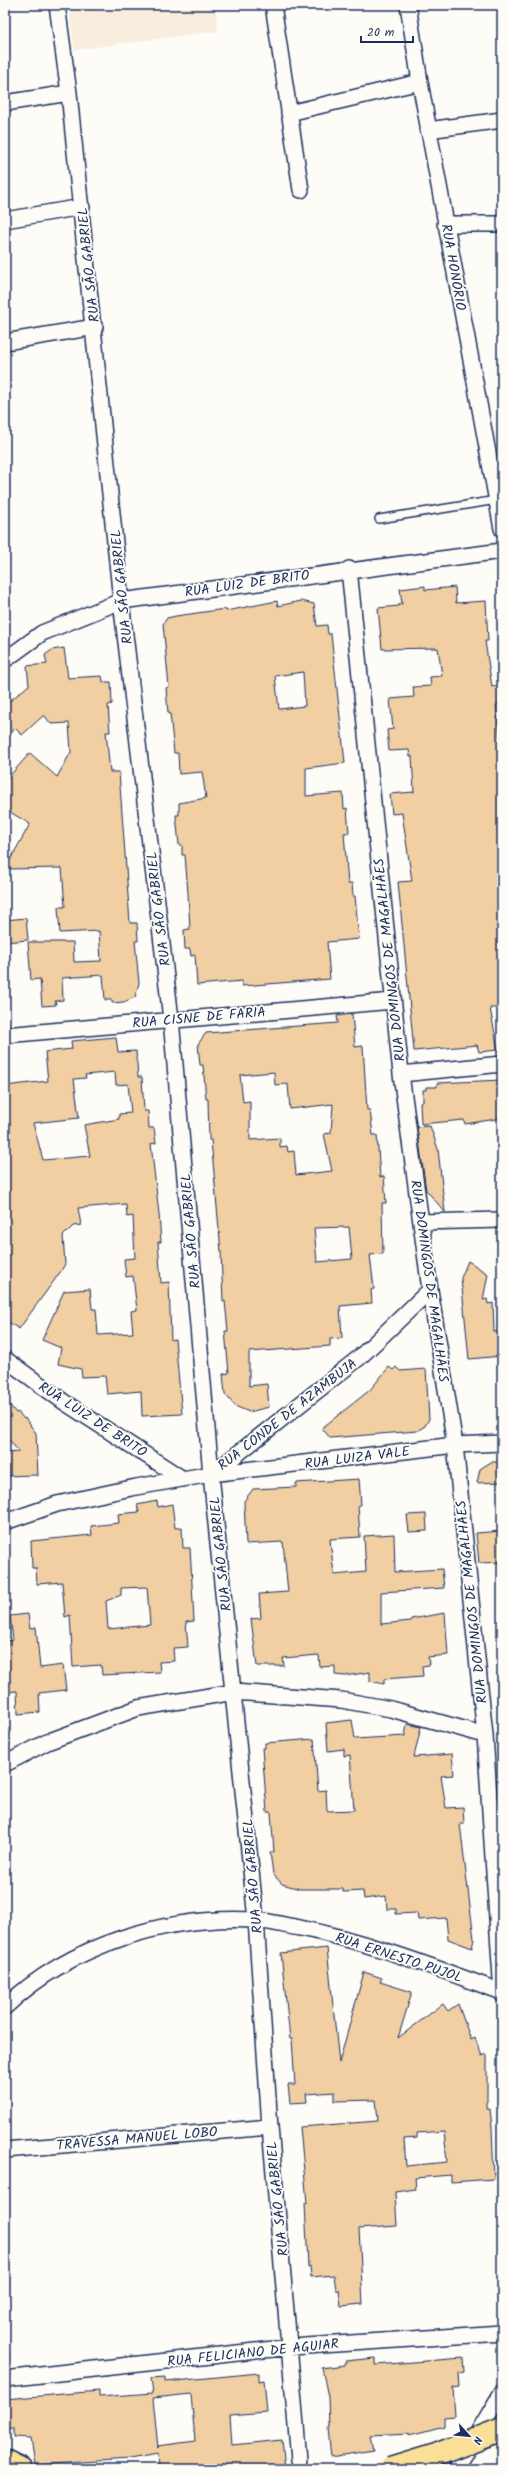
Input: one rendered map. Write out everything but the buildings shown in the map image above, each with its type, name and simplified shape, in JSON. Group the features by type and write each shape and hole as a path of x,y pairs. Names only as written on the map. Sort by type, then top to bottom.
{"main road":[{"path":"390,2469 436,2455 494,2426"},
{"path":"5,2461 21,2469"}],"street":[{"name":"RUA SÃO GABRIEL","path":"57,5 69,93 95,327 121,601 171,1019 211,1474 256,1920 270,2127 291,2347 299,2460"},
{"path":"273,5 301,190"},
{"name":"RUA HONÓRIO","path":"408,5 428,130 502,529"},
{"path":"289,112 420,82"},
{"path":"5,103 69,93"},
{"path":"428,130 502,120"},
{"path":"5,220 82,207"},
{"path":"445,224 502,224"},
{"path":"5,342 95,327"},
{"name":"RUA LUIZ DE BRITO","path":"5,660 42,633 121,601 349,569 502,550"},
{"name":"RUA DOMINGOS DE MAGALHÃES","path":"349,569 401,1074 430,1290 455,1445 485,1735 501,1950 502,1993"},
{"name":"RUA CISNE DE FARIA","path":"5,1035 171,1019 393,1001"},
{"path":"401,1074 502,1064"},
{"path":"421,1222 502,1220"},
{"name":"RUA CONDE DE AZAMBUJA","path":"5,1522 57,1504 211,1474 360,1357 430,1290"},
{"name":"RUA LUIZ DE BRITO","path":"5,1359 64,1402 183,1479"},
{"name":"RUA LUIZA VALE","path":"211,1474 455,1445 502,1443"},
{"path":"5,1764 47,1742 138,1708 234,1692 341,1700 391,1709 485,1735"},
{"name":"RUA ERNESTO PUJOL","path":"5,2007 52,1969 99,1947 141,1932 197,1922 256,1920 345,1937 502,1993"},
{"name":"TRAVESSA MANUEL LOBO","path":"5,2150 270,2127"},
{"name":"RUA FELICIANO DE AGUIAR","path":"5,2379 291,2347 502,2333"},
{"path":"494,2426 502,2392"},
{"path":"456,2469 494,2426 502,2414"}],"lane":[{"path":"379,519 496,500"}],"shaded area":[{"path":"69,5 215,5 218,31 74,50"}]}
